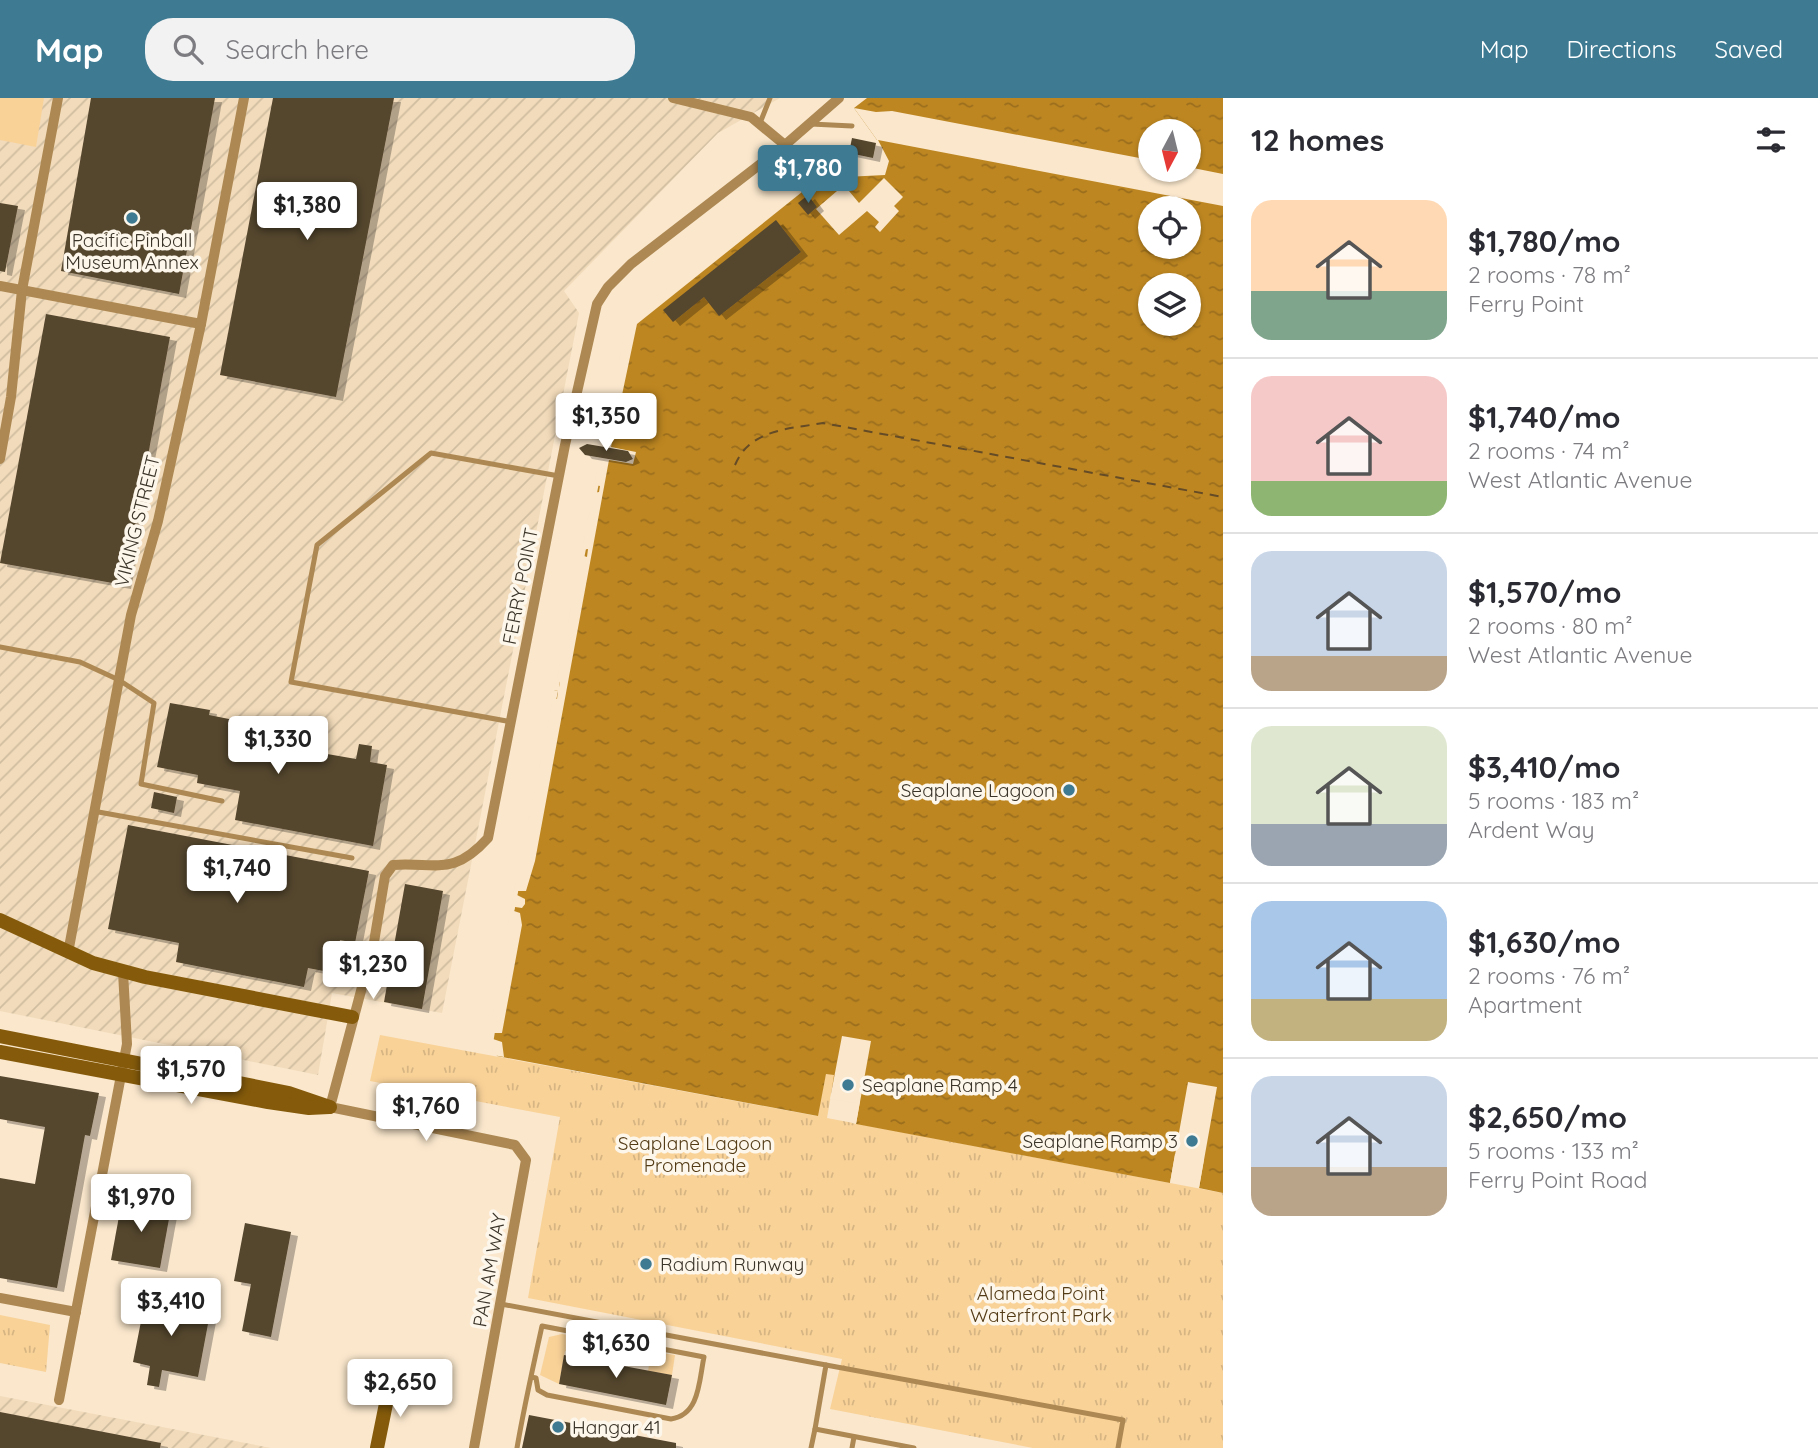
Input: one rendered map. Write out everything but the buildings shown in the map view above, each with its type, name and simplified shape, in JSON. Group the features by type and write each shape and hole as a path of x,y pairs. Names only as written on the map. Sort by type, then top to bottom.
{"street":[{"path":"0,459 11,397 22,290 58,98"},
{"name":"VIKING STREET","path":"68,953 131,615 158,521 201,324 244,98"},
{"path":"673,98 733,110 760,123 785,145"},
{"name":"FERRY POINT","path":"330,1107 374,942 388,869 393,865 434,868 449,865 465,858 488,838 592,313 608,287 668,233 785,145 839,98"},
{"path":"0,286 201,324"},
{"path":"0,920 68,953 123,972 352,1017"},
{"path":"59,1400 127,1038 123,972"},
{"path":"0,1036 122,1068"},
{"path":"0,1052 289,1093 330,1107"},
{"name":"PAN AM WAY","path":"330,1107 515,1145 526,1160 474,1448"},
{"path":"0,1298 76,1312"},
{"path":"377,1448 390,1384"}],"lane":[{"path":"760,123 770,98"},
{"path":"807,124 852,126"},
{"path":"512,722 291,682 317,545 430,453 559,476"},
{"path":"0,648 80,662 119,680 154,703 141,784 222,801"},
{"path":"93,811 352,858"},
{"path":"500,1303 1123,1420 1118,1448"},
{"path":"517,1448 531,1377 542,1326 704,1357 693,1407 687,1414 671,1419 547,1395 538,1390 537,1378 531,1377"},
{"path":"811,1448 827,1365"},
{"path":"815,1429 914,1448"},
{"path":"852,1448 854,1437"}],"shaded area":[{"path":"0,98 780,98 718,133 564,291 579,313 442,1013 332,993 318,1075 0,1011"},
{"path":"0,1396 271,1448 0,1448"}],"green space":[{"path":"0,98 44,98 36,147 0,140"},
{"name":"Alameda Point Waterfront Park","path":"380,1035 817,1116 828,1064 836,1066 827,1118 1223,1193 1223,1448 1033,1448 830,1409 842,1359 528,1298 560,1117 370,1081"},
{"path":"0,1315 50,1325 46,1372 0,1363"},
{"path":"562,1334 600,1341 606,1348 606,1359 565,1351 559,1384 540,1375 549,1337"},
{"path":"641,1350 675,1355 672,1375 648,1371 650,1360 633,1357"}],"water":[{"path":"867,98 1223,98 1223,1193 1199,1188 1204,1159 1175,1154 1170,1183 856,1124 860,1101 831,1095 834,1075 826,1074 818,1116 497,1056 493,1044 514,912 558,691 554,690 554,687 559,687 631,320 820,172 878,165 877,140 854,108"}],"pier":[{"path":"854,108 876,112 892,111 1138,158 1138,182 1201,182 1201,170 1223,174 1223,206 1201,202 1201,196 1171,196 878,140 889,161 885,175 845,177 807,188 637,324 611,447 636,452 633,464 609,460 535,861 526,891 518,891 517,895 525,899 525,904 522,908 515,907 514,911 520,913 522,925 502,1033 493,1033 493,1039 502,1042 504,1057 493,1055 490,1033 510,911 553,699 557,699 558,691 554,690 554,687 559,687 560,682 557,680 581,555 587,557 588,549 582,550 593,493 599,492 600,486 595,485 603,440 609,441 610,433 605,432 627,320 818,169 846,158 864,157 877,161 874,153 877,140"},
{"path":"884,178 903,197 894,206 899,211 880,232 875,227 879,222 867,211 839,235 816,209 844,185 859,203"},
{"name":"Seaplane Ramp 4","path":"842,1036 871,1041 856,1124 852,1123 856,1103 830,1099"},
{"name":"Seaplane Ramp 3","path":"1188,1082 1217,1087 1199,1188 1195,1187 1200,1162 1178,1158 1173,1183 1170,1183"}],"ferry route":[{"path":"735,465 750,444 760,437 784,429 823,423 1223,497"}],"place":[{"name":"Pacific Pinball Museum Annex","path":"132,218"},
{"name":"Seaplane Lagoon","path":"1069,790"},
{"name":"Seaplane Ramp 4","path":"848,1085"},
{"name":"Seaplane Ramp 3","path":"1192,1141"},
{"name":"Radium Runway","path":"646,1264"},
{"name":"Hangar 41","path":"558,1427"}],"park label":[{"name":"Seaplane Lagoon Promenade","path":"695,1154"}]}
